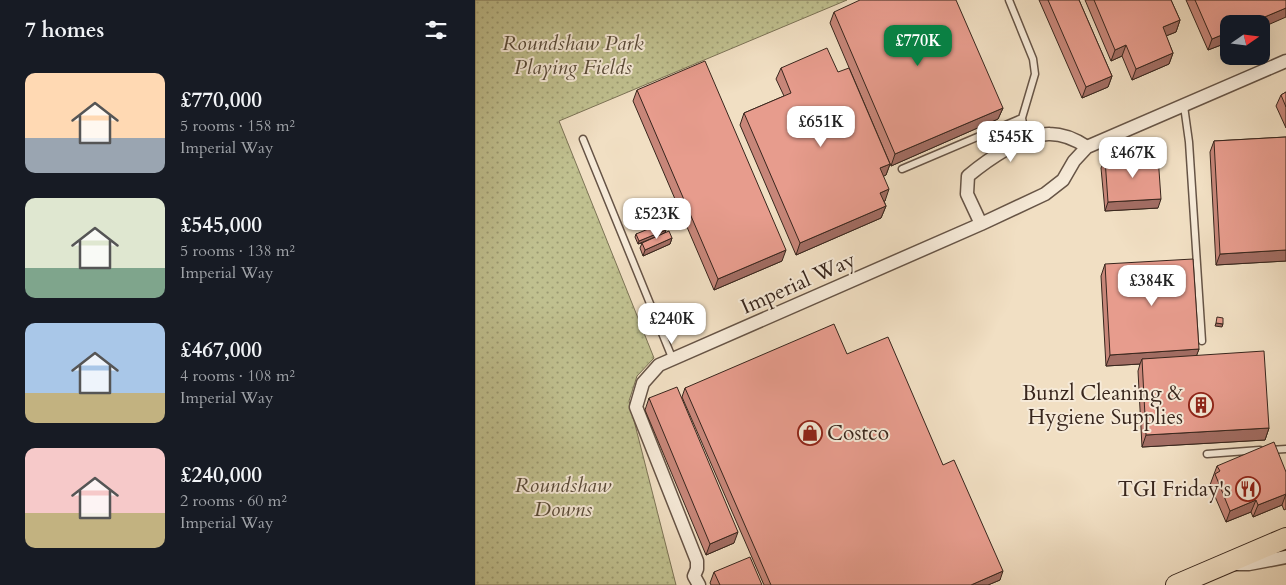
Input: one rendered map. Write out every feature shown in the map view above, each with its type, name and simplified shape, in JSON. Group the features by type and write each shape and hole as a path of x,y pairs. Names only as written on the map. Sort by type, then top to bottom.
{"highway":[{"path":"1176,585 1286,538"}],"street":[{"name":"Imperial Way","path":"699,585 695,576 697,561 636,408 643,383 659,365 981,224 1045,194 1063,180 1074,161 1087,147 1286,62"},
{"path":"981,224 967,194 968,176 987,160 1026,140 1049,134 1073,138 1087,147"},
{"path":"1223,564 1249,564 1286,557"}],"lane":[{"path":"1009,0 1033,58 1035,74 1022,118 1026,140"},
{"path":"1185,106 1202,341"},
{"path":"902,168 1022,118"},
{"path":"583,139 673,360"},
{"path":"1207,454 1286,449"}],"green space":[{"name":"Roundshaw Downs","path":"475,0 847,0 559,121 654,358 637,376 629,401 676,585 475,585"}],"building":[{"path":"860,0 956,0 1003,108 895,154 834,12"},
{"path":"1048,0 1079,0 1112,76 1086,87"},
{"path":"1094,0 1171,0 1180,20 1163,27 1173,53 1136,69 1126,45 1115,50"},
{"path":"1195,0 1286,0 1286,8 1269,15 1220,15 1220,36 1212,39"},
{"path":"827,48 838,72 849,68 890,164 880,168 889,189 880,193 886,206 800,243 744,113 791,93 781,68"},
{"path":"705,61 786,250 718,279 637,90"},
{"path":"1286,92 1286,107 1281,95"},
{"path":"1286,137 1286,250 1220,254 1214,141"},
{"path":"1158,156 1161,199 1108,202 1105,159"},
{"path":"663,223 666,230 639,241 636,234"},
{"path":"669,231 672,238 645,250 642,243"},
{"path":"1193,259 1199,349 1110,355 1105,264"},
{"path":"1217,317 1223,318 1223,324 1216,323"},
{"name":"Costco","path":"834,324 847,354 888,337 943,465 954,460 1003,571 971,585 771,585 685,388"},
{"name":"Bunzl Cleaning & Hygiene Supplies","path":"1264,351 1269,428 1146,435 1142,359"},
{"path":"677,387 738,532 710,544 649,398"},
{"name":"TGI Friday's","path":"1274,442 1286,472 1286,494 1258,505 1256,500 1230,511 1215,474 1220,471 1217,466"},
{"path":"750,557 762,585 720,585 714,572"}],"place":[{"name":"Bunzl Cleaning & Hygiene Supplies","path":"1201,405"},
{"name":"Costco","path":"810,433"},
{"name":"TGI Friday's","path":"1248,489"}],"park label":[{"name":"Roundshaw Park Playing Fields","path":"573,55"}]}
